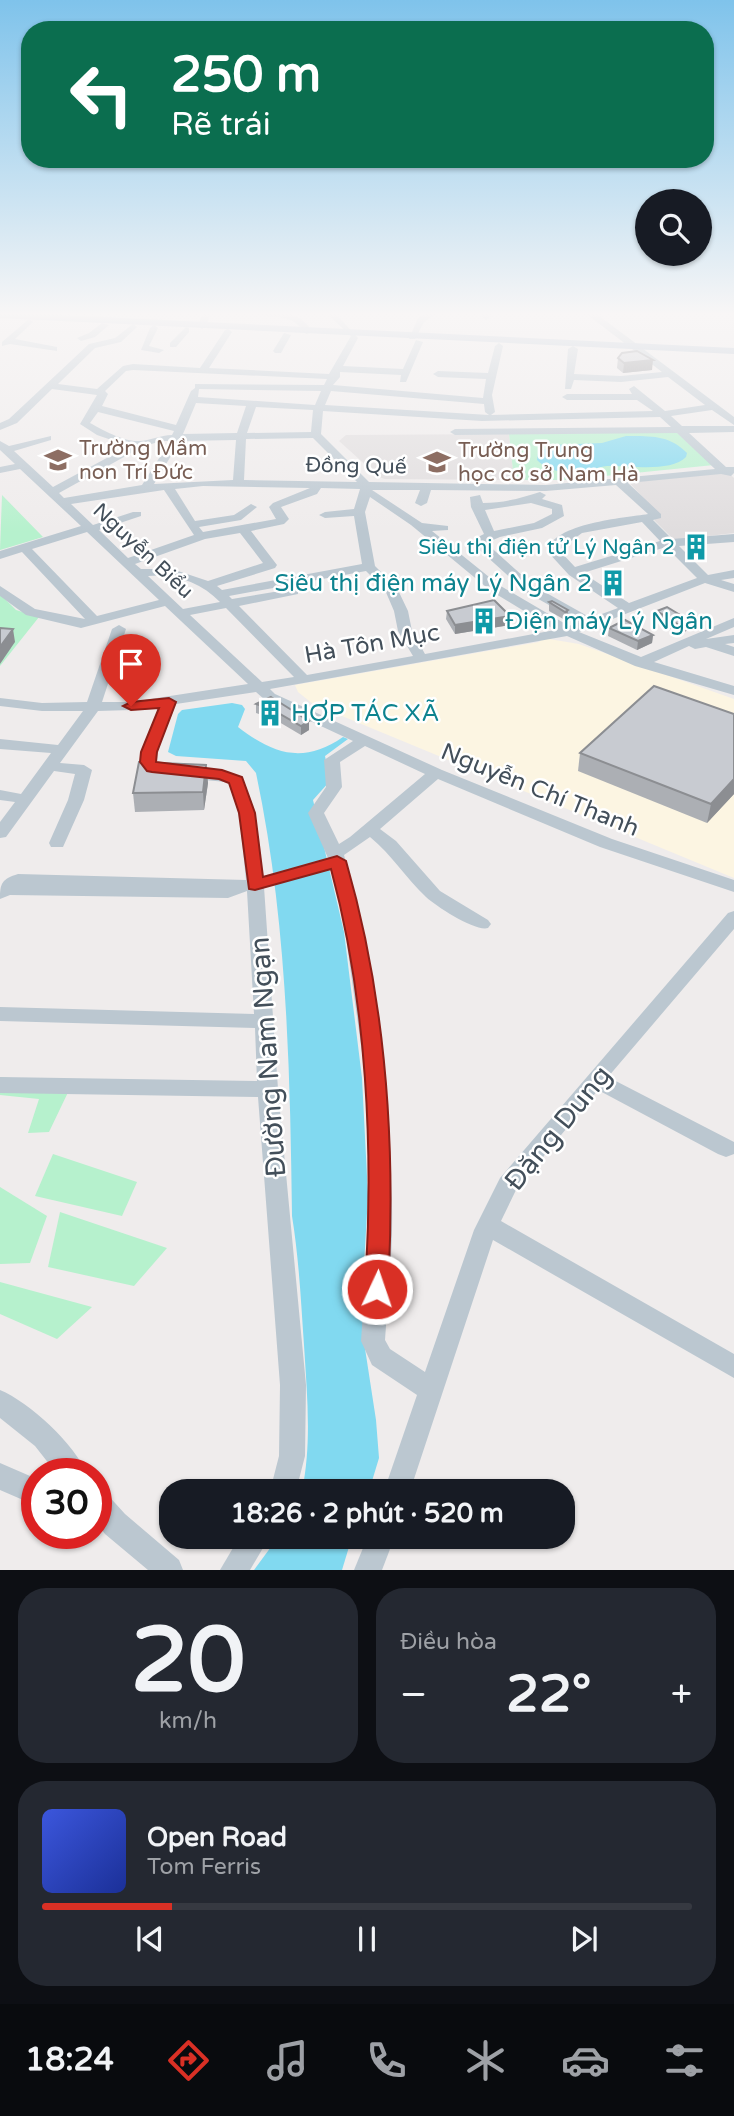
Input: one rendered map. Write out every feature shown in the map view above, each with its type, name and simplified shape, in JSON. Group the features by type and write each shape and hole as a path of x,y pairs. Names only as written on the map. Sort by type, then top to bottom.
{"street":[{"path":"99,392 107,385"},
{"path":"330,385 313,426 316,435 366,488 495,588 566,632 640,663 734,691"},
{"path":"399,392 401,385"},
{"path":"452,399 457,385"},
{"path":"490,385 488,401 493,432"},
{"path":"568,385 568,431"},
{"path":"627,385 728,470 734,481"},
{"path":"684,385 734,421"},
{"path":"0,427 13,421 51,386 99,392 103,394 85,424 102,433 138,445"},
{"path":"146,488 171,450 198,386 329,388 488,401"},
{"path":"567,397 639,397"},
{"path":"191,400 491,417 663,414 714,407"},
{"path":"238,484 241,437 252,404"},
{"path":"96,408 177,433 241,437 316,435"},
{"path":"456,432 734,429"},
{"path":"52,492 138,445 177,433"},
{"path":"4,447 47,438"},
{"name":"Nguyễn Biểu","path":"4,447 259,687"},
{"path":"0,470 24,465"},
{"name":"Đồng Quế","path":"62,502 167,486 238,484 366,488 546,488 728,470"},
{"path":"620,482 657,516 578,530 554,546 553,551 573,572 626,607"},
{"path":"128,562 202,536 280,522 283,519 275,507 277,505 313,492 317,485"},
{"path":"167,486 191,525 202,536"},
{"path":"421,503 427,486"},
{"path":"366,488 359,512 369,567 391,589 401,611 405,632 421,658"},
{"path":"474,488 477,507 491,536"},
{"path":"477,507 500,507 531,499 546,488"},
{"path":"531,499 558,507 558,516 529,529 491,536 478,542 530,589 590,623"},
{"path":"191,525 237,518 251,507"},
{"path":"325,515 359,512"},
{"path":"0,555 137,514"},
{"path":"645,519 705,579 734,588"},
{"path":"416,526 444,527"},
{"path":"208,585 271,565 244,530"},
{"path":"573,572 667,543 734,538"},
{"path":"24,547 94,621"},
{"path":"182,613 224,598 369,567"},
{"path":"140,573 168,570 208,585 304,680"},
{"name":"Hà Tôn Mục","path":"0,702 43,708 92,709 169,702 304,680 566,632 705,579 734,574"},
{"path":"0,590 31,612 81,624 169,601"},
{"path":"224,598 293,592"},
{"path":"640,663 734,622"},
{"path":"0,834 92,709 119,629"},
{"path":"671,649 734,639"},
{"path":"707,643 734,652"},
{"name":"Nguyễn Chí Thanh","path":"259,687 270,696 436,773 606,843 734,886"},
{"name":"Đường Nam Ngạn","path":"169,702 149,752 148,762 152,767 162,770 222,775 236,780 247,813 293,1385 292,1456 286,1479"},
{"path":"363,741 332,760 331,767 336,779 334,790 316,813 352,916 375,1074 381,1210 373,1341 381,1357 431,1390"},
{"path":"0,744 63,750"},
{"path":"49,766 84,770 76,800 57,842"},
{"path":"3,891 228,892 333,859 436,773"},
{"path":"0,795 24,799"},
{"path":"370,829 390,845 434,895 482,924"},
{"name":"Đặng Dung","path":"401,1479 487,1225 508,1184 734,917"},
{"path":"0,1014 264,1021"},
{"path":"595,1079 726,1148"},
{"path":"0,1084 268,1089"},
{"path":"487,1225 734,1367"},
{"path":"0,1402 44,1437 61,1458"},
{"path":"2,1480 21,1487"},
{"path":"112,1526 169,1570"},
{"path":"234,1570 248,1549"},
{"path":"368,1570 377,1549"}],"shaded area":[{"name":"Trường Trung học cơ sở Nam Hà","path":"509,434 514,480 385,479 379,477 339,441 346,435"},
{"path":"725,470 734,478 734,533 674,540 654,520 660,516 627,480"},
{"path":"543,638 579,644 734,699 734,878 313,704 298,692 295,685 539,642"}],"green space":[{"path":"673,429 714,465 565,480 514,480 509,434"},
{"path":"2,495 43,537 0,550"},
{"path":"0,594 16,610 39,617 0,666"},
{"path":"0,1077 72,1084 49,1132 28,1133 39,1099 0,1095"},
{"path":"53,1154 137,1182 122,1216 35,1196"},
{"path":"0,1187 47,1216 30,1263 0,1264"},
{"path":"60,1212 167,1248 134,1286 48,1267"},
{"path":"0,1282 92,1307 57,1339 0,1314"}],"water":[{"path":"626,436 667,440 687,453 686,457 679,462 660,467 607,466 568,473 551,469 537,460 538,453 552,445 602,443"},
{"path":"232,703 242,705 245,709 238,727 264,744 289,753 315,751 343,737 348,739 325,756 330,781 313,800 344,932 362,1078 368,1196 362,1299 364,1342 379,1458 373,1479 304,1479 308,1436 307,1400 300,1280 292,1216 285,994 266,828 256,773 246,761 176,756 168,752 178,714 182,710"},
{"path":"269,1549 348,1549 342,1570 254,1570"}],"building":[{"path":"494,600 510,616 455,625 447,611"},
{"path":"549,602 568,610 565,612"},
{"path":"667,607 690,621 679,625 657,611"},
{"path":"625,620 653,635 638,641 609,628"},
{"path":"0,628 13,629 0,647"},
{"path":"654,686 734,714 734,779 711,804 580,753"},
{"path":"271,697 309,721 301,726 256,704"},
{"path":"139,762 206,765 203,792 133,793"}],"place":[{"name":"Trường Mầm non Trí Đức","path":"58,460"},
{"name":"Trường Trung học cơ sở Nam Hà","path":"437,462"},
{"name":"Siêu thị điện tử Lý Ngân 2","path":"696,547"},
{"name":"Siêu thị điện máy Lý Ngân 2","path":"613,583"},
{"name":"Điện máy Lý Ngân","path":"484,621"},
{"name":"HỢP TÁC XÃ","path":"270,713"}],"route":[{"path":"131,706 169,702 149,752 148,762 152,767 222,775 236,780 241,788 247,813 255,885 337,861 352,916 375,1074 381,1210 377,1289"}]}
